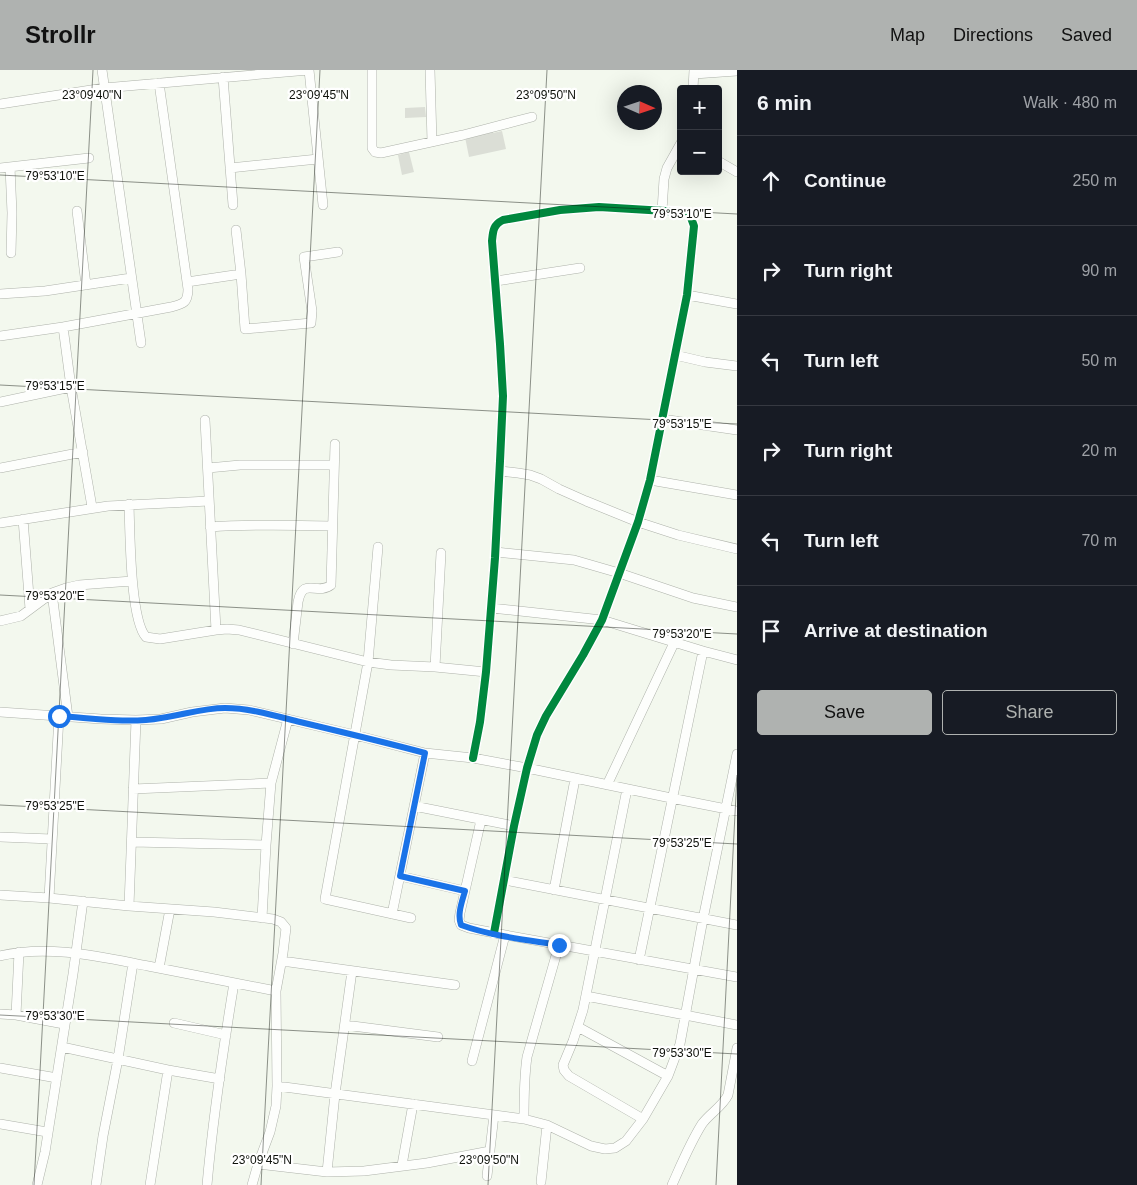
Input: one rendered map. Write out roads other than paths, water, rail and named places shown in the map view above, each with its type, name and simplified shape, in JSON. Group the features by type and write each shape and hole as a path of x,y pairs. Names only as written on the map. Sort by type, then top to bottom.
{"street":[{"path":"102,70 141,342"},
{"path":"0,104 104,88 309,70 323,205"},
{"path":"372,70 372,148 375,152 381,153 432,142 532,117"},
{"path":"430,70 432,142"},
{"path":"694,85 694,72 737,71"},
{"path":"223,78 233,205"},
{"path":"0,336 63,327 171,307 186,301 188,296 187,282 159,83"},
{"path":"662,210 664,179 667,168 677,150"},
{"path":"0,168 89,158"},
{"path":"230,168 318,159"},
{"path":"722,163 737,172"},
{"path":"10,167 11,253"},
{"path":"473,758 480,722 486,672 496,552 500,471 502,396 492,241 493,231 497,223 503,220 560,210 599,207 662,210 682,212 690,215 694,226 688,295 650,480 638,522 602,620 546,716 537,735 527,768 514,826 494,933"},
{"path":"77,211 86,285"},
{"path":"236,230 245,329 311,323 312,311 304,257 338,252"},
{"path":"496,281 580,268"},
{"path":"187,282 241,274"},
{"path":"0,294 45,291 131,278"},
{"path":"688,295 737,304"},
{"path":"63,327 71,387 92,507"},
{"path":"675,355 705,362 737,366"},
{"path":"0,401 71,387"},
{"path":"662,419 737,430"},
{"path":"205,420 216,630"},
{"path":"293,644 299,596 302,590 307,588 324,589 331,585 335,444"},
{"path":"0,468 83,452"},
{"path":"208,468 240,465 334,465"},
{"path":"500,471 541,479 577,497 638,522 678,535 737,549"},
{"path":"650,480 737,494"},
{"path":"0,523 92,507 209,501"},
{"path":"129,504 132,582 139,626 146,638 160,639 216,630 238,630 368,662 435,666 486,672"},
{"path":"23,519 30,609"},
{"path":"210,527 272,524 332,526"},
{"path":"378,548 368,662 325,899 411,918"},
{"path":"496,552 574,560 693,598 737,607"},
{"path":"435,666 441,553"},
{"path":"0,621 21,616 52,593 66,588 79,585 132,582"},
{"path":"49,898 52,839 64,717 52,593"},
{"path":"491,608 602,620 737,660"},
{"path":"607,785 674,642"},
{"path":"639,960 648,908 703,651"},
{"path":"0,712 101,720 136,720 161,719 192,712 225,708 249,710 425,753 473,758 527,768 737,811"},
{"path":"262,918 271,783 288,719"},
{"path":"130,906 136,720"},
{"path":"392,914 425,753"},
{"path":"277,1086 524,1119 547,1125 591,1146 605,1149 615,1148 626,1141 668,1076 680,1044 702,919 737,754"},
{"path":"554,890 575,779"},
{"path":"133,789 271,783"},
{"path":"627,789 586,996 578,1027 563,1065 564,1070 569,1076 642,1119"},
{"path":"414,806 514,826"},
{"path":"481,820 460,913 459,920 461,925 505,936 737,977"},
{"path":"0,837 52,839"},
{"path":"132,842 266,845"},
{"path":"400,876 465,891"},
{"path":"504,880 737,925"},
{"path":"0,895 214,912 273,919 281,922 286,928 276,991 276,1106 270,1132 252,1185"},
{"path":"38,1185 62,1047 83,901"},
{"path":"159,968 170,909"},
{"path":"472,1062 505,936"},
{"path":"524,1119 524,1074 527,1057 559,945"},
{"path":"0,956 19,952 47,951 76,954 133,963 276,991"},
{"path":"16,1015 19,952"},
{"path":"282,961 455,985"},
{"path":"96,1185 133,963"},
{"path":"327,1172 335,1094 352,971"},
{"path":"207,1185 210,1148 234,983"},
{"path":"586,996 737,1025"},
{"path":"0,1014 64,1024"},
{"path":"174,1023 226,1035"},
{"path":"345,1026 438,1037"},
{"path":"578,1027 668,1076"},
{"path":"62,1047 168,1070 220,1079"},
{"path":"672,1185 701,1126 708,1116 725,1101 734,1077 737,1048"},
{"path":"0,1068 56,1078"},
{"path":"150,1185 168,1070"},
{"path":"402,1165 413,1104"},
{"path":"488,1176 494,1115"},
{"path":"0,1124 48,1132"},
{"path":"541,1182 547,1125"},
{"path":"258,1164 327,1172 364,1171 427,1163 490,1151"}]}
